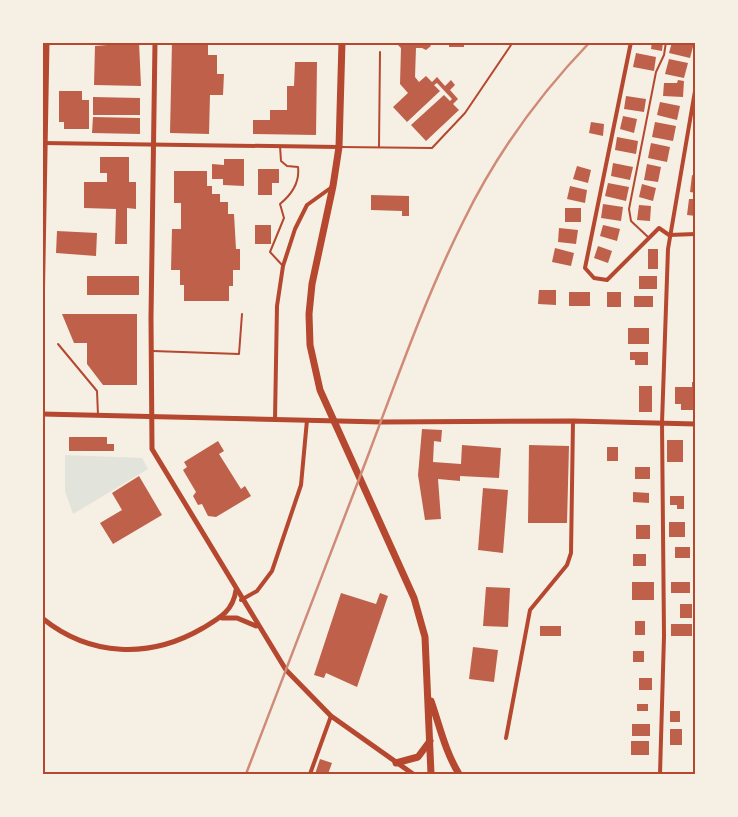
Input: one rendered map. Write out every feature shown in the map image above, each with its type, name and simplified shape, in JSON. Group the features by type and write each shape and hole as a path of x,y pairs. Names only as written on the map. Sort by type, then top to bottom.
{"highway":[{"path":"342,42 338,147 333,186 312,284 309,314 310,345 320,390 414,598 424,629 432,774"},
{"path":"428,694 440,727 442,742 459,774"},
{"path":"396,763 418,757 430,740"}],"street":[{"path":"42,316 47,42"},
{"path":"155,42 151,351 152,449 241,600 286,670 331,716 413,774"},
{"path":"631,42 585,268 594,278 607,280 659,228 669,235 696,234"},
{"path":"660,774 664,636 662,423 669,235 696,85"},
{"path":"44,143 338,147"},
{"path":"275,419 277,306 283,266 295,229 307,205 333,186"},
{"path":"42,414 307,420 573,421 696,424"},
{"path":"241,600 257,591 272,571 301,486 307,420"},
{"path":"506,738 530,610 567,565 572,553 573,421"},
{"path":"42,618 62,633 90,646 129,651 172,643 219,618 231,608 236,590"},
{"path":"219,618 237,618 254,624 261,630"},
{"path":"310,774 331,716"}],"lane":[{"path":"338,147 432,148 465,113 513,42"},
{"path":"648,237 631,221 629,209 656,72 666,42"},
{"path":"379,147 380,52"},
{"path":"280,146 281,161 286,166 298,167 291,195 280,204 284,218 270,252 283,266"},
{"path":"151,351 239,354 242,314"},
{"path":"58,344 96,391 98,415"}],"shaded area":[{"path":"65,455 142,458 148,469 73,514 65,491"}],"building":[{"path":"107,42 139,42 141,86 94,85 95,46 107,45"},
{"path":"172,42 208,42 208,55 217,55 217,74 224,74 223,95 210,95 209,134 170,133"},
{"path":"395,42 428,42 431,46 426,50 416,48 415,77 419,82 426,76 432,82 437,77 445,86 451,80 455,85 450,90 458,99 453,104 459,110 426,141 411,125 444,95 450,101 452,99 437,83 434,85 440,91 407,122 393,107 408,93 400,84 401,48"},
{"path":"449,42 464,42 464,47 449,47"},
{"path":"652,42 663,42 662,51 651,49"},
{"path":"672,42 694,43 690,58 669,53"},
{"path":"636,53 656,57 654,71 633,67"},
{"path":"669,59 688,63 684,78 665,74"},
{"path":"295,62 317,62 316,135 253,134 253,120 270,120 270,110 287,110 287,86 294,86"},
{"path":"678,80 684,81 683,97 663,96 664,83 677,83"},
{"path":"59,91 82,91 82,100 89,100 89,129 64,129 64,122 59,122"},
{"path":"626,96 646,99 644,112 624,109"},
{"path":"93,97 140,98 140,115 93,115"},
{"path":"660,102 680,106 677,120 657,115"},
{"path":"623,116 637,119 634,133 620,129"},
{"path":"93,117 140,118 140,134 92,133"},
{"path":"591,122 604,124 603,136 589,133"},
{"path":"655,122 676,126 673,141 652,137"},
{"path":"617,137 638,141 636,154 615,150"},
{"path":"651,143 670,147 667,162 648,158"},
{"path":"100,157 129,157 129,182 136,182 136,209 127,208 127,244 115,244 116,209 84,208 84,182 107,182 107,173 100,173"},
{"path":"224,159 244,159 244,186 223,185 223,179 212,179 212,164 224,165"},
{"path":"613,163 633,167 630,180 611,176"},
{"path":"647,164 661,167 658,182 644,180"},
{"path":"577,166 591,170 588,183 573,179"},
{"path":"258,169 279,169 279,183 272,183 272,195 258,195"},
{"path":"174,171 207,171 207,186 212,186 212,194 220,194 220,202 228,202 228,214 234,214 236,249 240,249 240,270 233,270 233,286 229,286 229,301 184,301 184,285 180,285 180,270 171,270 172,229 181,229 181,203 174,203"},
{"path":"692,175 696,176 696,193 690,192"},
{"path":"608,183 629,187 626,201 605,196"},
{"path":"642,184 656,188 653,201 639,197"},
{"path":"570,186 587,190 585,203 567,199"},
{"path":"371,195 409,196 409,216 402,216 402,211 371,210"},
{"path":"689,199 696,199 696,216 687,215"},
{"path":"603,204 623,207 621,221 601,218"},
{"path":"639,205 651,206 650,221 637,220"},
{"path":"565,208 581,208 581,222 565,222"},
{"path":"255,225 271,225 271,244 255,244"},
{"path":"603,225 620,229 617,241 600,236"},
{"path":"559,228 578,230 576,244 558,242"},
{"path":"57,231 97,233 96,256 56,253"},
{"path":"598,246 612,251 608,263 594,258"},
{"path":"555,248 574,253 571,266 552,262"},
{"path":"648,249 658,249 658,269 648,269"},
{"path":"87,276 139,276 139,295 87,295"},
{"path":"639,276 657,276 657,289 639,289"},
{"path":"539,290 556,290 556,305 538,304"},
{"path":"569,292 590,292 590,306 569,306"},
{"path":"607,292 621,292 621,307 607,307"},
{"path":"634,296 653,296 653,307 634,307"},
{"path":"62,314 137,314 137,385 103,385 87,364 87,343 74,343"},
{"path":"628,328 649,328 649,344 628,344"},
{"path":"630,352 648,352 648,365 635,365 635,360 630,360"},
{"path":"692,382 696,382 696,410 681,410 681,404 675,404 675,387 692,387"},
{"path":"639,386 652,386 652,412 639,412"},
{"path":"422,429 442,430 441,442 434,441 433,462 461,464 462,445 501,448 499,478 460,476 460,481 438,479 441,519 425,520 418,475"},
{"path":"69,437 107,437 107,444 114,444 114,451 69,451"},
{"path":"667,440 683,440 683,462 667,462"},
{"path":"218,441 224,451 219,454 241,489 245,486 251,496 216,517 208,516 202,504 198,505 193,496 196,492 183,470 187,467 184,462"},
{"path":"529,445 569,446 567,523 528,523"},
{"path":"607,447 618,447 618,461 607,461"},
{"path":"635,467 650,467 650,479 635,479"},
{"path":"139,476 162,515 113,544 100,523 122,510 112,493"},
{"path":"483,488 508,490 503,553 478,550"},
{"path":"633,492 649,493 649,503 633,502"},
{"path":"670,496 684,496 684,509 677,509 677,505 670,505"},
{"path":"669,522 685,522 685,537 669,537"},
{"path":"636,525 650,525 650,539 636,539"},
{"path":"675,547 690,547 690,558 675,558"},
{"path":"633,554 646,554 646,566 633,566"},
{"path":"632,582 654,582 654,600 632,600"},
{"path":"671,582 690,582 690,593 671,593"},
{"path":"486,587 510,588 508,627 483,626"},
{"path":"341,593 376,604 380,593 388,596 357,687 326,673 324,678 314,675"},
{"path":"680,604 692,604 692,618 680,618"},
{"path":"635,621 645,621 645,635 635,635"},
{"path":"671,624 692,624 692,636 671,636"},
{"path":"540,626 561,626 561,636 540,636"},
{"path":"473,647 498,650 494,682 469,679"},
{"path":"633,651 644,651 644,662 633,662"},
{"path":"639,678 652,678 652,690 639,690"},
{"path":"637,704 648,704 648,711 637,711"},
{"path":"670,711 680,711 680,722 670,722"},
{"path":"632,724 650,724 650,736 632,736"},
{"path":"670,729 682,729 682,745 670,745"},
{"path":"631,741 649,741 649,755 631,755"},
{"path":"320,759 332,763 328,774 315,774"}],"railway":[{"path":"246,774 413,336 450,250 489,173 519,127 553,83 590,42"}]}
